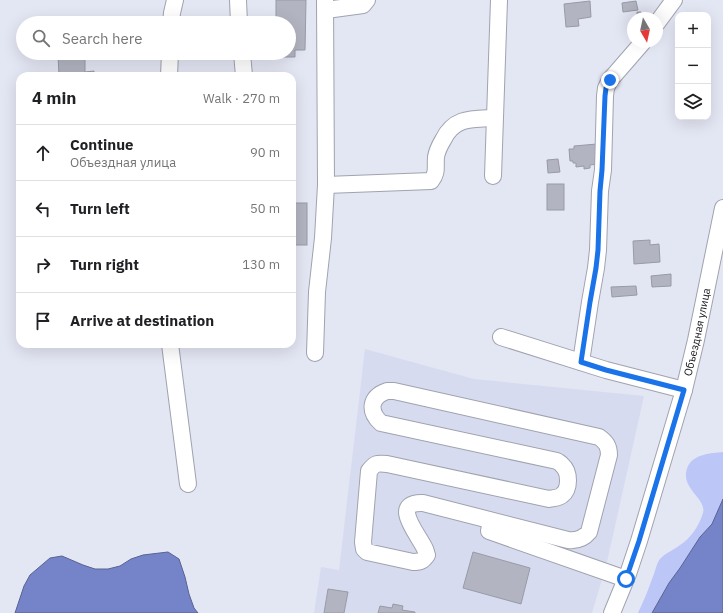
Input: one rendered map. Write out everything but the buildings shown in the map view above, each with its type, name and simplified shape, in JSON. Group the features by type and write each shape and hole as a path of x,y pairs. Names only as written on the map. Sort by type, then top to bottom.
{"street":[{"path":"172,16 175,0"},
{"path":"238,0 239,16"},
{"path":"315,353 317,292 323,238 326,185 326,5 363,5 367,0"},
{"path":"492,176 499,0"},
{"path":"663,15 674,0"},
{"path":"581,362 598,250 606,88 610,80 638,48"},
{"path":"169,72 170,60"},
{"path":"243,60 244,72"},
{"path":"326,185 431,181 435,175 436,156 446,135 453,126 471,119 494,118"},
{"name":"Объездная улица","path":"612,613 639,541 684,390 696,340 723,208"},
{"path":"501,337 606,370 684,390"},
{"path":"171,348 188,484"},
{"path":"387,391 394,392 599,437 607,444 609,455 589,532 582,538 577,540 568,540 491,521 423,503 411,504 408,508 407,514 409,521 426,549 427,555 424,559 420,562 413,562 367,552 364,549 363,542 369,471 376,464 387,464 550,499 562,496 566,491 568,484 566,470 556,461 381,423 375,418 373,412 372,405 377,396 387,391"},
{"path":"491,521 489,531 626,579"}],"shaded area":[{"path":"365,349 474,379 644,396 607,562 592,613 314,613 321,567 339,570"},
{"path":"723,452 723,499 712,524 700,537 669,583 652,613 638,613 660,559 678,547 691,535 697,527 703,513 701,502 689,487 687,481 686,474 688,466 694,459 699,457"},
{"path":"723,499 723,613 652,613 669,583 700,537 712,524"},
{"path":"168,552 179,559 189,594 194,608 198,613 15,613 24,586 30,575 50,558 62,556 95,569 108,569 120,566 131,559 143,555"}],"route":[{"path":"610,80 606,88 605,96 598,250 581,362 684,390 639,541 626,579"}]}
